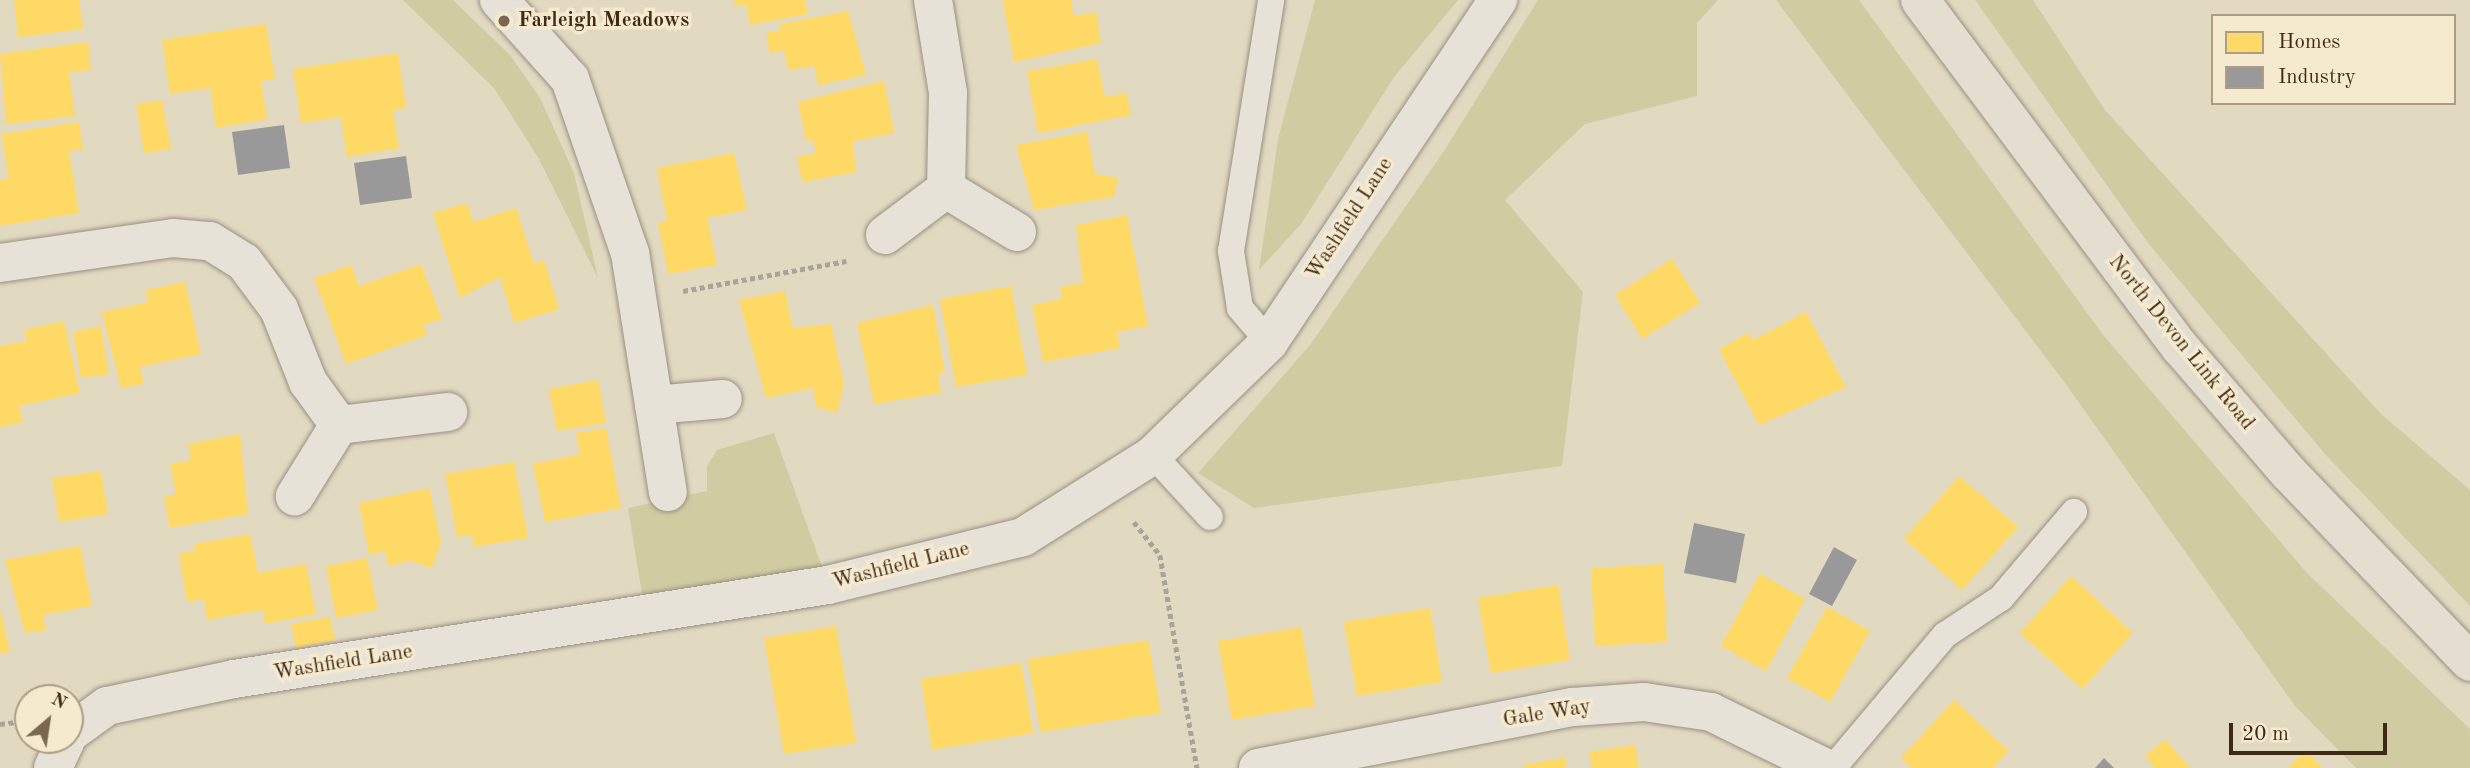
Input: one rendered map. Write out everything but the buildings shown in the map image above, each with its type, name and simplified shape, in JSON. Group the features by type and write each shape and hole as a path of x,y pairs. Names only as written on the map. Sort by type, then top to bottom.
{"highway":[{"name":"North Devon Link Road","path":"1920,0 2180,347 2288,472 2470,662"}],"street":[{"path":"499,0 569,79 630,253 668,492"},
{"path":"933,0 948,93 947,189"},
{"name":"Washfield Lane","path":"84,723 107,706 234,680 828,585 1023,537 1100,491 1153,455 1269,342 1498,0"},
{"path":"947,189 1017,232"},
{"path":"885,235 947,189"},
{"path":"0,263 173,238 210,241 244,262 279,309 308,382 339,425"},
{"path":"654,405 723,399"},
{"path":"339,425 448,412"},
{"path":"295,496 339,425"},
{"name":"Gale Way","path":"1258,768 1573,707 1644,702 1710,712 1826,768"}],"lane":[{"path":"1269,342 1240,308 1231,251 1271,0"},
{"path":"1153,455 1210,517"},
{"path":"1833,768 1945,635 2001,598 2074,512"}],"path":[{"path":"637,299 837,264 868,255 885,235"},
{"path":"1100,491 1150,536 1160,555 1197,768"}],"shaded area":[{"path":"403,0 453,0 510,55 540,98 574,173 598,278 539,159 494,88"},
{"path":"1315,0 1458,0 1394,77 1301,224 1259,270 1278,139"},
{"path":"1538,0 1718,0 1697,23 1697,96 1585,124 1505,200 1583,292 1562,466 1254,508 1198,473 1310,345 1446,148"},
{"path":"1776,0 1859,0 2104,336 2307,573 2470,729 2470,768 2356,768 2295,706 2065,383"},
{"path":"1975,0 2033,0 2105,110 2381,414 2470,490 2470,606 2325,454 2148,243"},
{"path":"774,433 822,567 643,600 628,508 707,491 707,466 717,450"}],"place":[{"name":"Farleigh Meadows","path":"504,21"}]}
